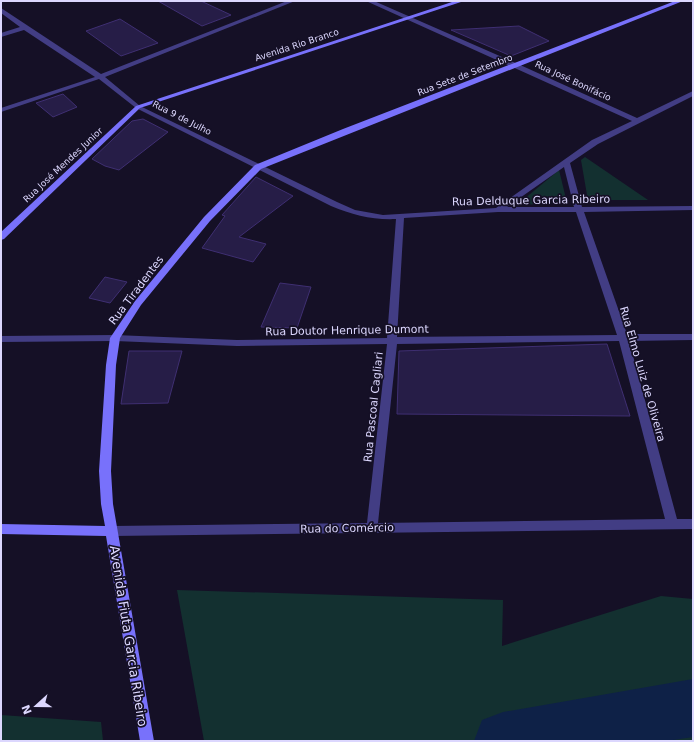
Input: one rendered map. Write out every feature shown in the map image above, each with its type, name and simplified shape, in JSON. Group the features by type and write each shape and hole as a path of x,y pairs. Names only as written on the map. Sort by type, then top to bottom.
{"main road":[{"name":"Avenida Rio Branco","path":"138,107 461,1"},
{"name":"Rua Sete de Setembro","path":"258,168 680,1"},
{"name":"Rua José Mendes Junior","path":"1,237 138,107"},
{"name":"Rua Tiradentes","path":"112,531 107,504 105,471 115,338 138,303 207,219 258,168"},
{"name":"Rua do Comércio","path":"1,529 112,531"},
{"name":"Avenida Fiuta Garcia Ribeiro","path":"112,531 147,741"}],"street":[{"path":"1,110 100,77 292,1"},
{"name":"Rua José Bonifácio","path":"369,1 516,65 636,120"},
{"name":"Rua 9 de Julho","path":"1,10 25,28 100,77 138,107 258,168 334,204 371,216"},
{"path":"1,35 25,28"},
{"path":"498,210 595,142 636,120 693,93"},
{"name":"Rua Elmo Luiz de Oliveira","path":"566,162 579,210 623,337 672,524"},
{"name":"Rua Delduque Garcia Ribeiro","path":"371,216 400,217 498,210 693,208"},
{"name":"Rua Pascoal Cagliari","path":"372,528 392,342 400,217"},
{"name":"Rua Doutor Henrique Dumont","path":"1,339 115,338 237,343 693,337"},
{"name":"Rua do Comércio","path":"112,531 509,528 693,524"}],"green space":[{"path":"585,157 648,200 592,200 587,195 581,160"},
{"path":"559,170 567,203 517,205"},
{"path":"177,590 503,600 502,646 661,596 693,599 693,741 204,741"},
{"path":"1,715 101,722 103,741 1,741"}],"building":[{"path":"158,1 201,1 231,15 202,26"},
{"path":"120,19 158,43 121,56 86,31"},
{"path":"519,26 549,41 511,56 451,30"},
{"path":"63,94 77,107 53,117 36,103"},
{"path":"143,119 168,132 119,170 105,166 92,159 132,121"},
{"path":"256,177 293,196 239,237 266,244 253,262 202,248 225,216 222,215"},
{"path":"105,277 127,282 110,303 89,298"},
{"path":"280,283 311,287 297,328 261,327"},
{"path":"607,344 630,416 397,414 399,351"},
{"path":"129,351 182,351 168,403 121,404"}],"waterway":[{"path":"503,741 693,708"}]}
